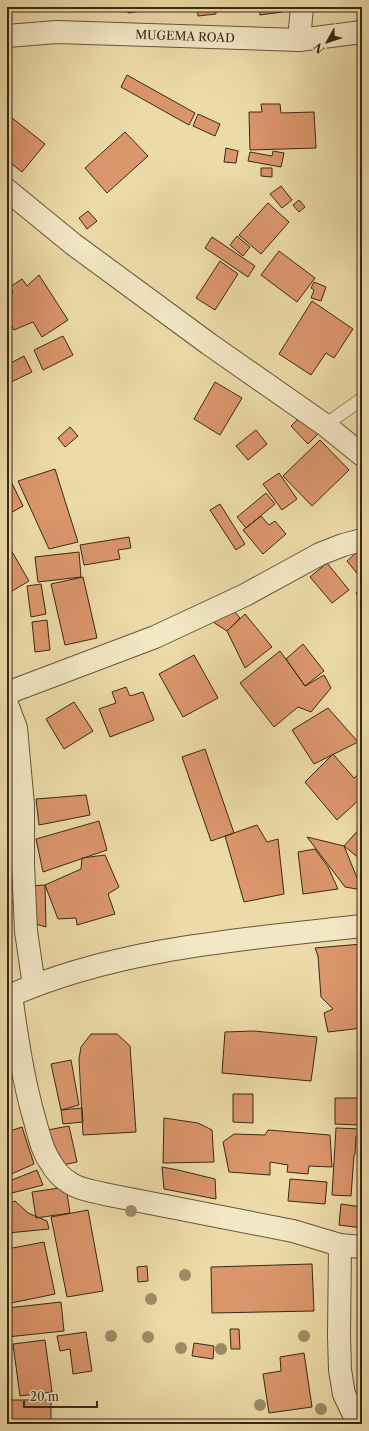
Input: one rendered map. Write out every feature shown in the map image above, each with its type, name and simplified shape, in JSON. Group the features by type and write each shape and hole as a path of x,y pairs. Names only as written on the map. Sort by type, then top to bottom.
{"street":[{"path":"300,40 302,7"},
{"name":"MUGEMA ROAD","path":"7,36 57,32 300,40 362,32"},
{"path":"7,190 73,244 184,326 326,425 362,455"},
{"path":"7,693 155,638 245,595 320,554 343,545 362,540"},
{"path":"7,704 16,728 23,805 23,864 26,931 34,986"},
{"path":"362,926 258,937 143,954 55,978 9,996 28,1097 42,1145 50,1163 70,1183 80,1188 104,1194 293,1231 340,1245 362,1247"},
{"path":"340,1245 340,1370 344,1394 360,1424"}],"lane":[{"path":"326,425 362,399"}],"building":[{"path":"127,7 147,7 148,10 128,13"},
{"path":"197,7 215,7 216,14 198,16"},
{"path":"259,7 281,7 282,12 260,15"},
{"path":"127,75 195,113 189,125 121,87"},
{"path":"261,104 280,104 281,113 314,112 316,148 250,150 249,112 262,112"},
{"path":"7,114 45,144 22,172 7,160"},
{"path":"198,114 220,124 215,136 193,126"},
{"path":"125,132 148,156 107,193 85,168"},
{"path":"226,148 238,151 236,163 224,162"},
{"path":"273,151 284,153 281,167 248,161 250,152 272,156"},
{"path":"261,168 272,168 272,177 261,176"},
{"path":"281,186 292,200 282,208 270,194"},
{"path":"299,200 305,207 299,212 293,205"},
{"path":"268,203 289,222 261,254 239,235"},
{"path":"88,211 97,221 87,229 79,218"},
{"path":"237,236 250,247 243,256 230,245"},
{"path":"212,237 255,266 248,277 205,248"},
{"path":"279,251 315,278 297,302 261,275"},
{"path":"220,261 238,274 215,310 196,298"},
{"path":"39,275 68,320 42,337 33,322 14,330 7,318 7,298 13,293 10,287 22,279 27,286"},
{"path":"314,282 326,287 321,301 311,298 314,290 311,288"},
{"path":"312,301 353,329 334,358 326,353 311,375 279,354"},
{"path":"63,336 73,355 43,370 34,350"},
{"path":"24,356 32,372 7,384 7,365"},
{"path":"215,382 242,398 220,435 194,419"},
{"path":"301,416 318,434 308,444 291,426"},
{"path":"70,427 78,436 65,447 58,438"},
{"path":"256,430 267,444 248,460 236,446"},
{"path":"320,440 349,470 312,506 283,476"},
{"path":"55,469 78,542 49,549 18,481"},
{"path":"7,473 23,506 7,515"},
{"path":"279,473 297,499 282,510 263,484"},
{"path":"266,493 275,504 246,528 237,517"},
{"path":"220,504 245,544 236,550 210,510"},
{"path":"261,516 269,525 275,521 286,534 263,554 243,530"},
{"path":"129,537 131,548 118,550 120,559 84,565 80,545"},
{"path":"7,543 29,581 7,594"},
{"path":"79,552 81,577 38,582 35,557"},
{"path":"357,552 362,559 362,576 360,577 347,561"},
{"path":"327,563 349,590 332,603 310,577"},
{"path":"83,577 97,638 65,645 51,584"},
{"path":"41,584 46,614 31,617 27,586"},
{"path":"362,589 362,603 356,593"},
{"path":"232,609 240,618 227,631 213,622"},
{"path":"245,614 272,647 245,668 227,631"},
{"path":"47,620 50,650 35,652 32,622"},
{"path":"303,644 324,671 305,686 286,659"},
{"path":"280,651 305,686 324,675 331,688 311,712 298,707 274,727 240,683"},
{"path":"194,655 218,698 183,717 159,674"},
{"path":"126,687 130,696 143,692 154,720 110,737 99,709 116,703 112,692"},
{"path":"74,702 93,731 64,749 46,719"},
{"path":"328,708 358,742 314,764 292,730"},
{"path":"205,749 234,833 211,841 182,757"},
{"path":"333,754 354,778 362,772 362,797 337,820 305,782"},
{"path":"7,767 12,785 7,786"},
{"path":"86,795 90,815 39,825 36,799"},
{"path":"99,821 107,850 43,872 36,839"},
{"path":"257,825 267,842 278,839 284,894 244,902 225,836"},
{"path":"362,826 362,886 360,886 360,859 344,846"},
{"path":"307,837 344,846 362,890 345,887"},
{"path":"315,849 328,867 338,889 303,894 298,852"},
{"path":"105,855 119,887 108,894 115,914 77,925 76,918 58,919 45,885 81,869 82,858"},
{"path":"7,872 9,876 12,904 7,905"},
{"path":"45,885 46,927 29,922 28,886"},
{"path":"362,944 362,1028 328,1032 324,1013 333,1009 321,997 318,956 315,948"},
{"path":"254,1031 317,1037 311,1081 222,1073 225,1032"},
{"path":"91,1034 117,1034 130,1046 136,1132 83,1135 79,1059 81,1047"},
{"path":"71,1060 79,1105 61,1110 51,1064"},
{"path":"233,1094 253,1094 253,1123 233,1122"},
{"path":"335,1098 362,1098 362,1113 360,1113 359,1125 335,1124"},
{"path":"82,1108 83,1122 63,1124 61,1110"},
{"path":"164,1118 198,1123 212,1130 214,1162 163,1163"},
{"path":"69,1126 77,1162 58,1166 42,1131"},
{"path":"22,1127 34,1164 7,1176 7,1132"},
{"path":"336,1128 362,1129 361,1137 356,1136 351,1196 332,1195"},
{"path":"268,1130 330,1135 332,1167 309,1166 308,1174 287,1172 288,1165 270,1162 270,1175 229,1172 223,1142 234,1134 265,1135"},
{"path":"162,1167 215,1179 216,1199 164,1189"},
{"path":"37,1170 43,1185 8,1194 7,1182"},
{"path":"290,1179 327,1182 325,1204 288,1201"},
{"path":"66,1187 70,1213 36,1218 32,1192"},
{"path":"15,1201 28,1213 47,1221 49,1229 8,1233 7,1205"},
{"path":"341,1204 362,1207 362,1228 339,1225"},
{"path":"88,1210 103,1291 67,1297 51,1217"},
{"path":"44,1242 55,1294 11,1303 7,1282 7,1249"},
{"path":"312,1264 314,1311 212,1313 211,1267"},
{"path":"147,1266 148,1281 138,1282 137,1267"},
{"path":"61,1302 64,1331 7,1337 7,1308"},
{"path":"230,1329 239,1329 240,1349 231,1349"},
{"path":"86,1332 92,1371 73,1374 70,1349 60,1351 57,1336"},
{"path":"45,1340 52,1392 20,1396 13,1344"},
{"path":"194,1343 214,1346 213,1359 192,1356"},
{"path":"304,1353 312,1407 269,1413 263,1374 281,1371 280,1357"},
{"path":"7,1400 51,1400 51,1420 7,1420"}]}
